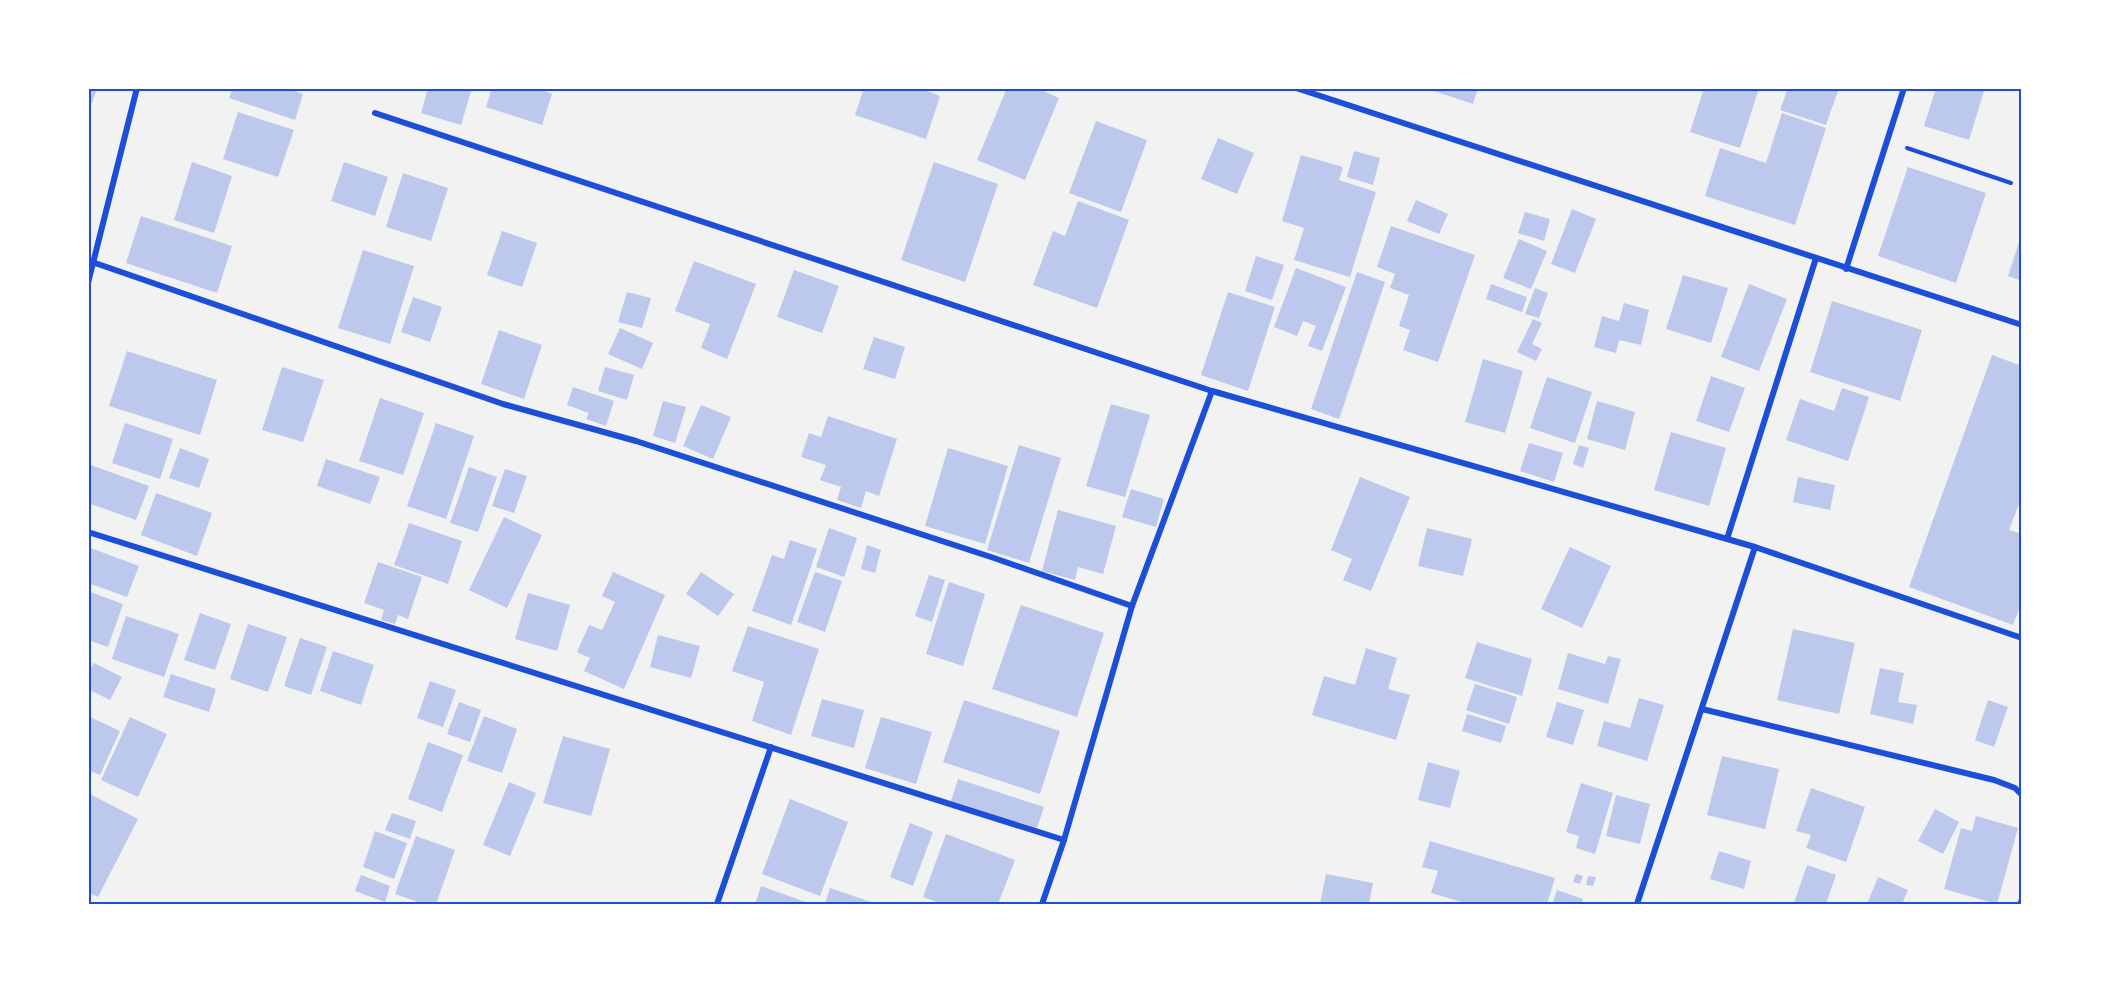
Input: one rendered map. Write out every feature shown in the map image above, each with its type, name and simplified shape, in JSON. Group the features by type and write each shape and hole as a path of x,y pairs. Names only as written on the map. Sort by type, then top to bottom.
{"street":[{"path":"88,283 95,263 137,88"},
{"path":"1296,88 2022,325"},
{"path":"1846,269 1904,88"},
{"path":"375,113 1212,391 1755,547 2022,638"},
{"path":"1727,539 1815,258"},
{"path":"95,263 503,404 636,441 983,554 1132,606"},
{"path":"1042,904 1064,840 1132,606 1212,391"},
{"path":"88,532 1064,840"},
{"path":"1637,904 1755,547"},
{"path":"1702,709 1994,780 2015,788 2022,795"},
{"path":"717,904 771,747"},
{"path":"2020,904 2022,900"}],"path":[{"path":"1887,141 2011,183"}],"building":[{"path":"88,88 97,88 92,103 88,102"},
{"path":"233,88 286,88 303,94 295,120 229,98"},
{"path":"428,88 472,88 461,125 421,113"},
{"path":"492,88 536,88 552,94 542,125 486,107"},
{"path":"864,88 919,88 940,96 926,139 855,115"},
{"path":"1007,88 1036,88 1059,98 1025,180 977,160"},
{"path":"1425,88 1478,88 1473,104"},
{"path":"1704,88 1759,88 1740,148 1690,132"},
{"path":"1788,88 1839,88 1826,125 1780,110"},
{"path":"1936,88 1985,88 1969,140 1924,126"},
{"path":"238,112 294,130 278,177 223,159"},
{"path":"1782,113 1826,128 1795,225 1705,196 1720,148 1766,163"},
{"path":"1096,121 1147,140 1121,212 1069,193"},
{"path":"1218,138 1254,153 1237,194 1201,179"},
{"path":"1354,151 1380,158 1373,185 1347,177"},
{"path":"1301,155 1343,167 1339,180 1376,192 1350,277 1294,260 1304,228 1282,221"},
{"path":"192,162 232,176 214,233 174,220"},
{"path":"344,162 388,177 375,216 331,201"},
{"path":"934,162 998,184 965,282 901,260"},
{"path":"1908,167 1986,193 1956,283 1878,256"},
{"path":"403,173 448,188 431,241 386,227"},
{"path":"1416,200 1448,214 1439,234 1407,221"},
{"path":"1078,201 1129,220 1097,308 1033,285 1053,231 1065,236"},
{"path":"1572,209 1596,219 1575,273 1551,264"},
{"path":"1525,212 1550,219 1544,241 1518,233"},
{"path":"141,216 232,246 217,293 126,263"},
{"path":"1391,226 1475,255 1438,362 1403,350 1410,330 1399,326 1409,295 1390,288 1395,274 1377,267"},
{"path":"502,231 537,243 522,287 487,275"},
{"path":"2022,236 2022,281 2008,276"},
{"path":"1519,239 1547,251 1531,289 1503,278"},
{"path":"363,250 414,266 390,344 338,328"},
{"path":"1256,256 1284,265 1272,300 1245,291"},
{"path":"694,261 756,284 727,359 701,348 710,324 675,311"},
{"path":"1296,268 1346,287 1322,351 1308,346 1316,326 1303,321 1297,336 1274,327"},
{"path":"794,270 839,286 822,333 777,317"},
{"path":"1357,272 1385,282 1339,419 1311,409"},
{"path":"1683,275 1728,288 1711,343 1666,329"},
{"path":"1491,284 1527,297 1522,312 1486,299"},
{"path":"1749,284 1787,299 1759,371 1721,357"},
{"path":"1535,288 1548,293 1539,318 1525,314"},
{"path":"627,292 651,298 642,328 618,322"},
{"path":"1228,292 1275,307 1248,391 1201,375"},
{"path":"413,297 442,307 430,342 401,332"},
{"path":"1832,301 1922,330 1900,401 1810,372"},
{"path":"1624,303 1649,310 1641,345 1619,340 1616,353 1594,347 1602,316 1619,321"},
{"path":"1533,319 1542,323 1532,344 1542,349 1536,361 1517,352"},
{"path":"620,328 653,343 642,369 608,354"},
{"path":"499,330 542,345 524,399 481,384"},
{"path":"874,337 905,347 895,379 863,369"},
{"path":"127,351 217,380 200,435 109,406"},
{"path":"1992,355 2022,366 2022,496 2009,530 2022,534 2022,601 2013,625 1909,587"},
{"path":"1483,359 1523,371 1505,433 1465,422"},
{"path":"282,367 324,380 303,442 262,430"},
{"path":"605,367 634,375 627,400 598,391"},
{"path":"1711,376 1745,388 1729,432 1696,421"},
{"path":"1547,377 1592,392 1575,443 1530,428"},
{"path":"573,387 614,401 606,426 586,419 589,413 567,405"},
{"path":"1842,388 1869,397 1848,461 1786,440 1800,399 1834,411"},
{"path":"380,398 424,413 403,475 359,461"},
{"path":"663,401 686,407 675,443 653,436"},
{"path":"1597,401 1635,412 1625,450 1587,439"},
{"path":"1111,404 1150,415 1125,497 1086,486"},
{"path":"701,405 731,417 713,459 683,446"},
{"path":"828,416 897,439 879,496 866,491 861,508 837,500 841,487 820,480 826,465 801,457 809,433 821,437"},
{"path":"125,423 173,439 160,479 112,463"},
{"path":"436,423 474,436 446,519 407,506"},
{"path":"1671,432 1726,448 1709,506 1654,490"},
{"path":"1529,443 1563,453 1554,482 1520,471"},
{"path":"1019,445 1061,458 1029,563 987,550"},
{"path":"1579,445 1589,448 1583,468 1573,464"},
{"path":"180,448 209,459 199,488 169,478"},
{"path":"948,448 1008,466 985,544 925,526"},
{"path":"326,459 380,477 370,504 317,486"},
{"path":"88,464 149,486 136,520 88,503"},
{"path":"469,467 497,477 478,532 450,523"},
{"path":"505,469 527,476 514,513 492,506"},
{"path":"1360,477 1410,497 1371,591 1343,580 1352,559 1331,550"},
{"path":"1798,477 1835,485 1830,510 1793,502"},
{"path":"1131,489 1164,499 1156,527 1122,517"},
{"path":"156,493 212,513 197,556 141,535"},
{"path":"1058,510 1116,526 1103,574 1078,567 1075,580 1042,571"},
{"path":"504,517 542,535 507,608 469,590"},
{"path":"409,523 462,541 448,584 394,565"},
{"path":"829,528 857,538 844,577 816,567"},
{"path":"1427,528 1472,539 1463,576 1418,566"},
{"path":"790,540 817,549 791,625 752,611 772,555 784,559"},
{"path":"867,545 881,550 875,573 861,569"},
{"path":"88,547 139,566 127,597 88,583"},
{"path":"1570,547 1611,566 1582,628 1541,609"},
{"path":"378,562 422,577 408,619 398,615 395,624 381,620 384,610 364,603"},
{"path":"613,572 665,595 624,689 584,671 590,658 577,652 589,625 602,630 615,602 602,596"},
{"path":"701,572 734,594 718,616 686,594"},
{"path":"815,572 842,581 825,632 797,622"},
{"path":"929,575 945,580 932,622 915,616"},
{"path":"949,582 985,594 963,666 926,654"},
{"path":"88,591 123,604 108,647 88,640"},
{"path":"528,593 570,605 557,651 515,639"},
{"path":"1021,605 1104,633 1077,717 992,689"},
{"path":"200,613 231,624 215,670 184,660"},
{"path":"126,616 179,634 164,677 112,659"},
{"path":"248,624 287,637 268,692 230,679"},
{"path":"748,626 819,649 791,735 752,721 764,682 732,671"},
{"path":"1793,629 1855,643 1839,714 1777,700"},
{"path":"658,635 700,646 691,678 650,667"},
{"path":"300,638 327,647 311,695 284,686"},
{"path":"1477,642 1532,659 1522,696 1465,678"},
{"path":"1366,648 1397,658 1388,689 1410,695 1396,740 1312,715 1324,676 1355,685"},
{"path":"333,651 374,665 361,705 320,691"},
{"path":"1568,653 1605,664 1608,656 1621,659 1608,704 1558,689"},
{"path":"94,663 122,677 110,700 88,689 88,673"},
{"path":"1880,668 1904,673 1898,702 1917,705 1913,724 1870,714"},
{"path":"171,674 216,689 209,712 163,697"},
{"path":"430,681 456,690 443,727 417,718"},
{"path":"1475,684 1517,697 1509,724 1466,710"},
{"path":"1639,698 1664,705 1647,761 1597,746 1604,721 1630,728"},
{"path":"822,699 864,710 854,748 811,736"},
{"path":"964,700 1060,731 1040,794 943,762"},
{"path":"1988,700 2008,707 1994,747 1975,740"},
{"path":"459,702 481,710 470,742 447,734"},
{"path":"1557,702 1584,710 1573,745 1546,737"},
{"path":"1467,714 1506,726 1501,743 1462,731"},
{"path":"88,716 120,731 100,775 88,770"},
{"path":"484,716 517,729 502,773 467,761"},
{"path":"130,717 167,734 138,797 101,780"},
{"path":"881,717 932,732 916,784 865,768"},
{"path":"563,736 610,749 591,816 543,803"},
{"path":"428,742 463,755 442,812 408,799"},
{"path":"1722,756 1779,769 1765,829 1707,815"},
{"path":"1428,762 1460,771 1450,808 1418,800"},
{"path":"958,779 1044,807 1037,828 951,801"},
{"path":"509,782 536,793 510,856 483,845"},
{"path":"1581,783 1613,793 1595,854 1576,848 1579,836 1566,832"},
{"path":"1811,788 1865,807 1846,862 1806,848 1811,835 1796,831"},
{"path":"90,794 138,819 98,897 88,892"},
{"path":"1616,795 1650,804 1640,844 1606,836"},
{"path":"790,799 848,822 820,896 762,874"},
{"path":"1935,809 1959,822 1943,854 1918,841"},
{"path":"392,813 416,821 410,839 385,830"},
{"path":"1976,816 2018,828 1997,904 1944,889 1961,828 1972,831"},
{"path":"910,823 933,832 913,886 890,877"},
{"path":"375,831 407,843 394,879 363,867"},
{"path":"946,834 1015,860 998,904 942,904 923,897"},
{"path":"416,836 455,850 436,904 424,904 395,894"},
{"path":"1430,841 1555,878 1547,904 1469,904 1431,893 1438,871 1422,867"},
{"path":"1719,851 1751,861 1744,889 1710,879"},
{"path":"1807,865 1836,875 1826,904 1794,903"},
{"path":"1326,874 1373,883 1369,904 1320,904"},
{"path":"1576,874 1583,876 1580,884 1573,882"},
{"path":"361,875 390,886 385,902 355,891"},
{"path":"1588,876 1596,877 1593,886 1586,885"},
{"path":"1878,877 1908,890 1902,904 1867,904"},
{"path":"761,886 811,904 755,904"},
{"path":"830,888 877,904 825,904"},
{"path":"1557,890 1583,899 1582,904 1553,902"}]}
